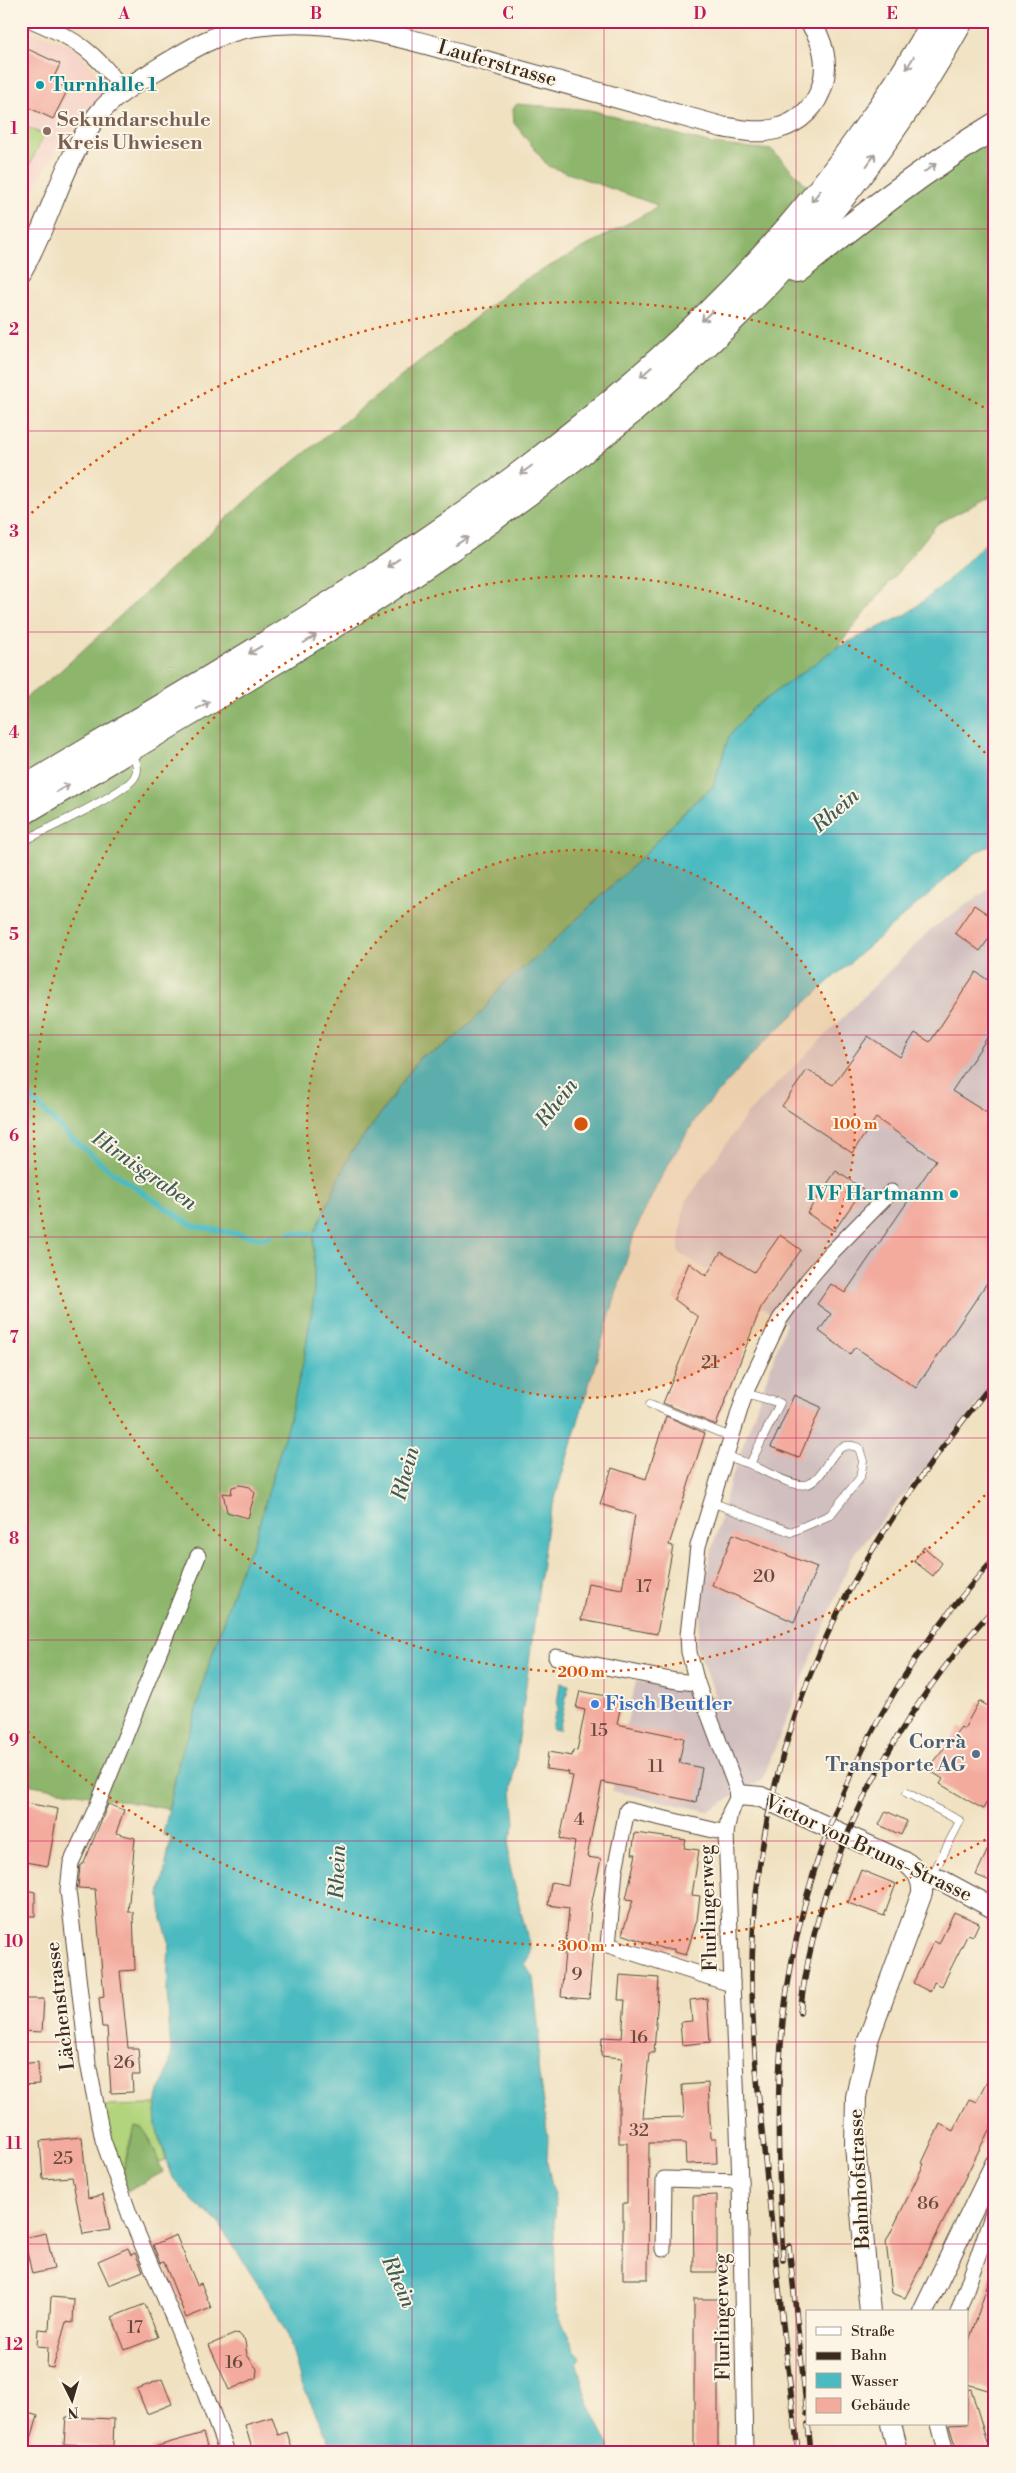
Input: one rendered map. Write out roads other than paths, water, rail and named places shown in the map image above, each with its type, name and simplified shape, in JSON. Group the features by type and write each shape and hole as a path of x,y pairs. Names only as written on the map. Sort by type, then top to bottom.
{"highway":[{"path":"21,791 276,638 393,564 526,470 609,404 674,347 731,291 800,216 873,120 935,21"},
{"path":"712,341 780,272 841,199 900,119 960,21"},
{"path":"21,813 368,603 472,534 602,437 712,341 888,197 941,160 995,126"}],"street":[{"path":"33,21 78,42 100,62 123,90"},
{"name":"Lauferstrasse","path":"21,272 81,140 98,115 123,90 206,41 253,26 307,23 387,27 722,127 755,132 776,129 795,122 809,110 820,94 825,78 825,54 820,37 809,21"},
{"name":"Victor von Bruns-Strasse","path":"891,1192 825,1260 780,1319 745,1393 698,1546 688,1635 689,1652 698,1683 740,1795 761,1797 907,1864 926,1878 941,1880 995,1909"},
{"name":"Lächenstrasse","path":"198,1556 98,1804 71,1863 68,1890 88,2063 103,2140 130,2216 205,2393 227,2452"},
{"path":"556,1657 676,1681 698,1683"},
{"name":"Flurlingerweg","path":"740,1795 730,1812 726,1832 740,2181 745,2452"},
{"name":"Flurlingerweg","path":"726,1832 627,1810 615,1870 608,1945 725,1982 732,1982"},
{"name":"Bahnhofstrasse","path":"870,2310 855,2146 856,2097 868,2040 926,1878"},
{"path":"924,2310 995,2164"},
{"path":"663,2248 664,2179 740,2181"},
{"path":"959,2310 995,2208"},
{"path":"892,2426 898,2452"},
{"path":"940,2426 946,2452"}],"lane":[{"path":"21,842 99,802 128,784 134,778 137,764 129,749"},
{"path":"745,1393 780,1403 750,1464"},
{"path":"650,1404 731,1437"},
{"path":"711,1502 791,1532 830,1515 860,1478 863,1461 859,1448 851,1444 839,1448 816,1478 808,1484 795,1484 750,1464 725,1456"},
{"path":"907,1793 960,1821 926,1878"}],"water":[{"name":"Rhein","path":"995,534 995,844 978,851 829,981 759,1047 698,1115 662,1175 635,1231 547,1525 512,1791 515,1823 509,1842 508,1859 530,1948 525,1964 533,1978 539,2032 538,2068 548,2137 547,2162 556,2205 554,2223 556,2309 574,2349 581,2357 577,2364 588,2403 612,2452 334,2452 301,2382 289,2338 275,2311 218,2222 193,2201 173,2178 156,2127 155,2111 159,2091 167,2075 171,2056 167,1991 169,1941 162,1919 160,1896 171,1837 163,1835 181,1753 192,1726 204,1680 240,1571 255,1539 291,1413 304,1359 314,1296 314,1234 351,1152 374,1123 420,1057 438,1050 458,1035 480,1014 505,982 538,956 644,855 691,805 713,787 729,736 753,708 836,648 907,614 943,585"},
{"path":"560,1683 569,1685 559,1730 552,1729 555,1714 558,1710"}],"waterway":[{"name":"Hirnisgraben","path":"21,1088 70,1137 112,1172 193,1226 260,1238 271,1236"},
{"name":"Hirnisgraben","path":"289,1233 320,1234"}],"railway":[{"path":"798,2452 770,2208 753,2024 752,1963 754,1922 764,1840 772,1799 794,1719 808,1680 841,1607 879,1539 923,1473 995,1380"},
{"path":"783,2260 778,2140 783,2021 793,1957 808,1894 827,1832 852,1773 881,1715 915,1660 953,1608 995,1558"},
{"path":"800,2013 809,1957 823,1902 842,1848 865,1795 923,1696 958,1650 995,1607"},
{"path":"789,2246 806,2405"},
{"path":"808,2426 811,2452"}],"place":[{"name":"Turnhalle 1","path":"40,85"},
{"name":"Sekundarschule Kreis Uhwiesen","path":"47,131"},
{"name":"IVF Hartmann","path":"954,1194"},
{"name":"Fisch Beutler","path":"595,1704"},
{"name":"Corrà Transporte AG","path":"976,1754"}]}
